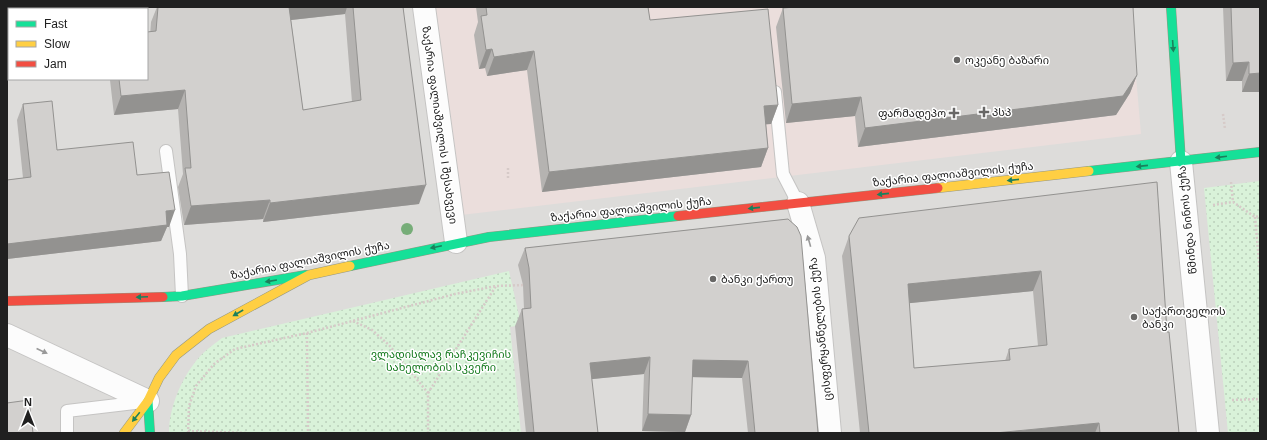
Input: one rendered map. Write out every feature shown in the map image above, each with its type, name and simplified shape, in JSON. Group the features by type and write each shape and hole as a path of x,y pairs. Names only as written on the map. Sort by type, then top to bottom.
{"main road":[{"name":"წმინდა ნინოს ქუჩა","path":"1171,7 1180,162"},
{"name":"ზაქარია ფალიაშვილის ქუჩა","path":"7,301 182,296 309,275 488,236 1180,162 1260,152"},
{"path":"124,433 148,401 159,378 176,355 200,336 248,307 309,275"},
{"path":"148,401 150,433"}],"street":[{"name":"ზაქარია ფალიაშვილის I შესახვევი","path":"424,7 456,242"},
{"name":"წმინდა ნინოს ქუჩა","path":"1180,162 1208,433"},
{"name":"ცისფერყანწელების ქუჩა","path":"798,203 814,258 830,433"},
{"path":"7,335 148,401"}],"lane":[{"path":"774,79 783,174 798,203"},
{"path":"166,151 180,254 182,296"},
{"path":"67,433 67,411 148,401"}],"path":[{"path":"508,168 508,180"},
{"path":"1233,202 1255,217 1260,216"},
{"path":"1255,217 1260,272"},
{"path":"1257,240 1260,243"},
{"path":"247,433 188,432 189,406 196,386 214,364 235,349 307,333 496,286 530,284"},
{"path":"428,433 428,393 496,286"},
{"path":"353,321 372,330 389,345 428,393"},
{"path":"307,333 308,433"}],"shaded area":[{"path":"7,7 1260,7 1260,433 7,433"},
{"path":"432,7 1130,7 1141,134 461,215"}],"green space":[{"path":"1260,181 1260,433 1228,433 1204,188"},
{"name":"ვლადისლავ რაჩკევიჩის სახელობის სკვერი","path":"509,271 521,325 510,327 521,433 169,433 171,414 185,377 199,358 222,338"}],"building":[{"path":"158,7 289,7 303,110 361,100 353,7 403,7 426,185 270,203 270,200 191,206 185,168 191,168 185,90 121,96 119,80 148,80 148,32 156,31"},
{"path":"486,7 648,7 650,20 768,9 778,105 764,106 768,148 549,172 534,51 494,57 492,49 486,50 481,16 487,15"},
{"name":"ოკეანე ბაზარი","path":"1133,7 1137,75 1123,96 865,128 861,97 792,104 783,8"},
{"path":"1231,7 1260,7 1260,73 1249,74 1249,62 1233,63"},
{"path":"52,101 57,150 133,142 137,175 169,172 175,210 166,211 167,225 7,244 7,180 31,177 23,104"},
{"path":"1157,182 1167,332 1169,332 1179,433 1100,433 1099,423 995,433 869,433 849,236 859,218","holes":["1041,271 1047,345 1009,349 1010,360 914,368 908,284"]},
{"path":"788,219 797,227 801,236 818,433 755,433 748,361 693,360 691,415 648,414 650,357 590,363 598,433 534,433 522,309 531,308 529,268 525,248"},
{"path":"29,400 33,433 7,433 7,403"}],"traffic: fast":[{"path":"1171,7 1181,162"},
{"path":"1089,171 1260,152"},
{"path":"350,266 489,237 678,216"},
{"path":"163,297 182,296 306,275"},
{"path":"148,401 150,433"}],"traffic: slow":[{"path":"938,188 1089,171"},
{"path":"124,433 148,401 159,378 176,355 209,329 309,275 350,266"}],"traffic: jam":[{"path":"678,216 938,188"},
{"path":"7,301 163,297"}],"place":[{"name":"ოკეანე ბაზარი","path":"957,60"},
{"name":"პსპ","path":"984,112"},
{"name":"ფარმადეპო","path":"954,113"},
{"name":"ბანკი ქართუ","path":"713,279"},
{"name":"საქართველოს ბანკი","path":"1134,317"}]}
